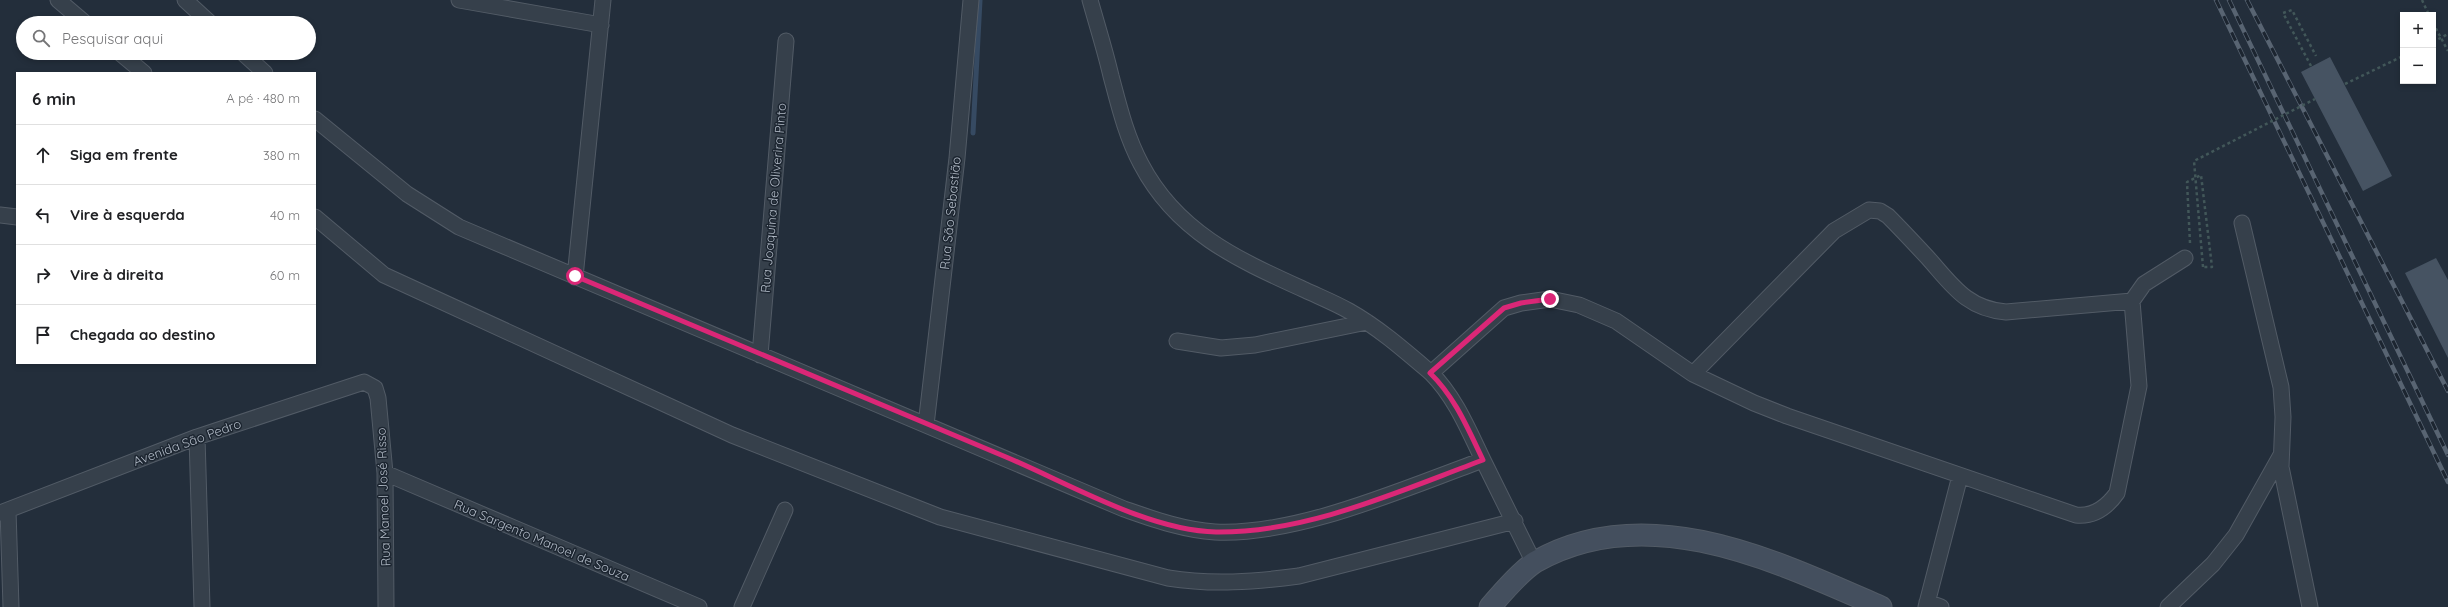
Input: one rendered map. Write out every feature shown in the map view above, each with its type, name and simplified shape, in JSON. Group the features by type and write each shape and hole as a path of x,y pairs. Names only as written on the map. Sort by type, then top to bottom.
{"main road":[{"path":"1490,607 1534,563 1564,550 1600,539 1634,535 1678,536 1729,548 1794,569 1881,607"}],"street":[{"path":"58,0 77,16"},
{"path":"184,0 202,16"},
{"path":"459,0 601,25"},
{"path":"575,276 603,0"},
{"name":"Rua São Sebastião","path":"926,425 957,158 971,0"},
{"path":"1090,0 1121,117 1141,165 1158,192 1199,234 1227,253 1348,310 1387,335 1430,373 1443,386 1455,404 1515,521 1534,563"},
{"name":"Rua Joaquina de Oliverira Pinto","path":"760,355 786,41"},
{"path":"128,60 143,72"},
{"path":"251,60 264,72"},
{"path":"316,120 363,159 431,211 459,227 926,425 1006,457 1124,509 1179,526 1215,532 1277,526 1324,515 1365,503 1483,460"},
{"path":"1693,374 1834,231 1869,210 1880,211 1888,216 1957,291 1975,304 1989,311 2006,312 2132,301"},
{"path":"0,216 16,217"},
{"path":"316,218 384,275 732,435 940,517 1168,578 1202,583 1299,576 1515,521"},
{"path":"2242,223 2282,387 2283,417 2281,466 2310,607"},
{"path":"1430,373 1504,308 1521,303 1550,299 1579,305 1616,321 1693,374 1787,416 1960,476 2076,515 2084,516 2109,505 2118,493 2139,386 2132,301 2144,284 2185,258"},
{"path":"1177,341 1221,348 1248,346 1367,322"},
{"name":"Avenida São Pedro","path":"4,512 197,437 364,382 375,388"},
{"name":"Rua Manoel José Risso","path":"375,388 378,398 385,473 386,607"},
{"path":"197,437 202,607"},
{"path":"2168,607 2213,564 2236,535 2281,455"},
{"name":"Rua Sargento Manoel de Souza","path":"385,473 699,607"},
{"path":"1932,605 1960,476"},
{"path":"742,607 785,510"},
{"path":"4,512 11,607"}],"path":[{"path":"2422,0 2428,12"},
{"path":"2311,66 2283,13 2292,10 2316,56"},
{"path":"2436,29 2448,51"},
{"path":"2436,40 2448,34"},
{"path":"2344,84 2400,57"},
{"path":"2185,258 2190,255 2186,182 2201,175 2212,267 2203,267 2194,161 2315,99"}],"building":[{"path":"2330,57 2392,176 2363,191 2301,72"},
{"path":"2436,258 2448,280 2448,358 2405,273"}],"waterway":[{"path":"973,133 980,0"}],"railway":[{"path":"2216,0 2448,482"},
{"path":"2229,0 2448,455"},
{"path":"2247,0 2448,391"}],"route":[{"path":"575,276 926,425 1006,457 1124,509 1179,526 1215,532 1244,531 1277,526 1324,515 1365,503 1483,460 1455,404 1443,386 1430,373 1469,337 1504,308 1521,303 1550,299"}]}
